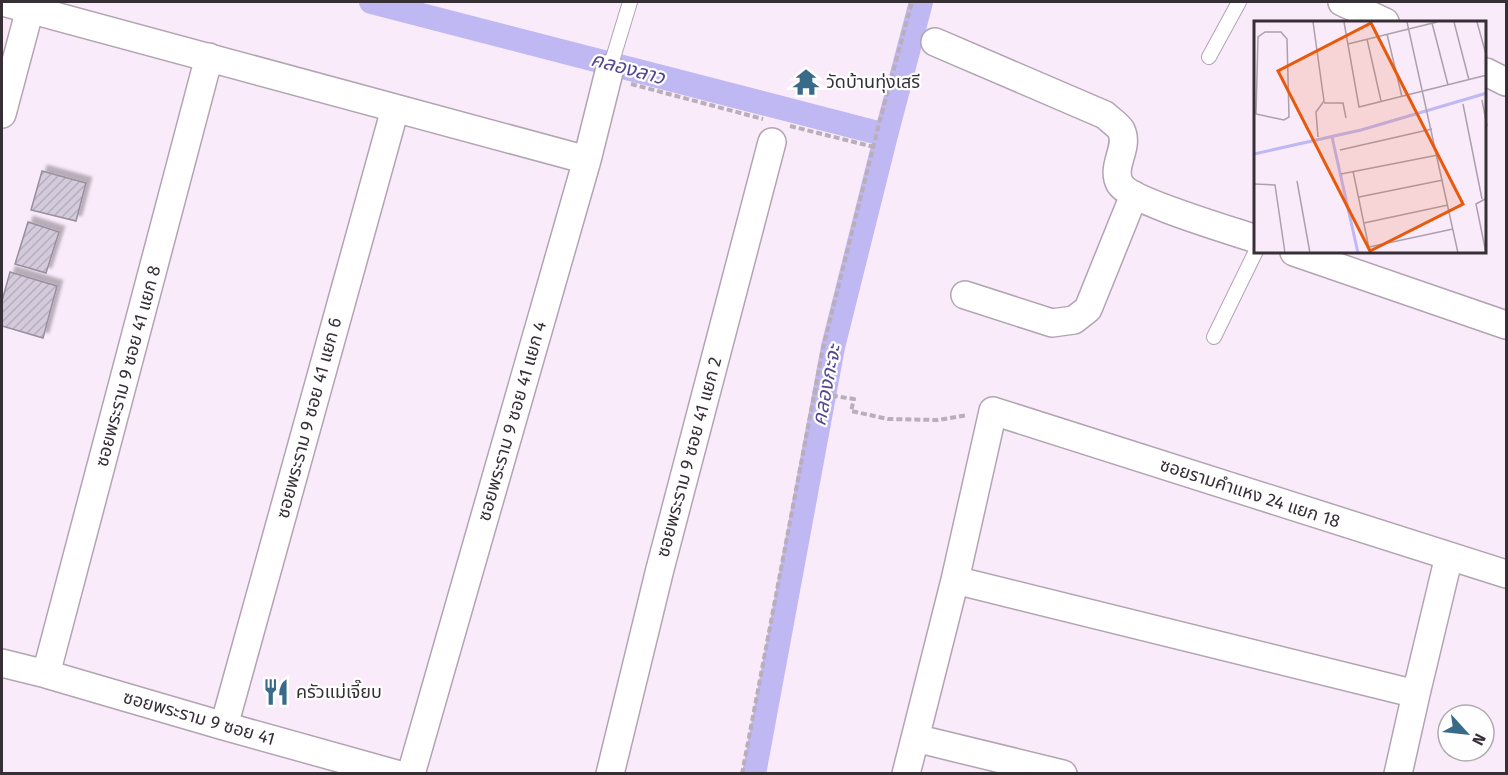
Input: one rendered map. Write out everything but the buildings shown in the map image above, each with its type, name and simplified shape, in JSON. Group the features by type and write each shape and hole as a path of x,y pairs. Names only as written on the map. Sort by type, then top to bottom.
{"street":[{"path":"3,2 587,160"},
{"path":"1342,2 1383,21"},
{"path":"2,114 30,9"},
{"path":"934,42 1105,115 1121,130 1124,144 1116,167 1120,184 1134,195 1151,203 1254,238"},
{"name":"ซอยพระราม 9 ซอย 41 แยก 8","path":"46,674 209,57"},
{"name":"ซอยพระราม 9 ซอย 41 แยก 4","path":"411,774 587,160 608,73"},
{"path":"1487,73 1506,82"},
{"name":"ซอยพระราม 9 ซอย 41 แยก 6","path":"224,726 395,109"},
{"name":"ซอยพระราม 9 ซอย 41 แยก 2","path":"609,774 775,129"},
{"path":"965,295 1052,322 1074,320 1088,309 1134,195"},
{"path":"1300,254 1506,325"},
{"path":"906,774 955,580 993,411"},
{"name":"ซอยรามคำแหง 24 แยก 18","path":"993,411 1506,574"},
{"path":"1398,774 1449,556"},
{"path":"955,580 1416,694"},
{"name":"ซอยพระราม 9 ซอย 41","path":"2,663 396,774"},
{"path":"915,738 1063,774"}],"lane":[{"path":"608,73 630,2"},
{"path":"1209,57 1239,2"},
{"path":"1214,338 1255,254"}],"path":[{"path":"742,774 823,348 912,2"},
{"path":"608,73 775,129 874,145"},
{"path":"814,393 854,399 851,411 888,419 938,420 993,411"}],"waterway":[{"name":"คลองลาว","path":"371,2 886,135"},
{"name":"คลองกะจะ","path":"754,774 833,347 921,2"}],"place":[{"name":"วัดบ้านทุ่งเสรี","path":"806,82"},
{"name":"ครัวแม่เจี๊ยบ","path":"276,692"}]}
